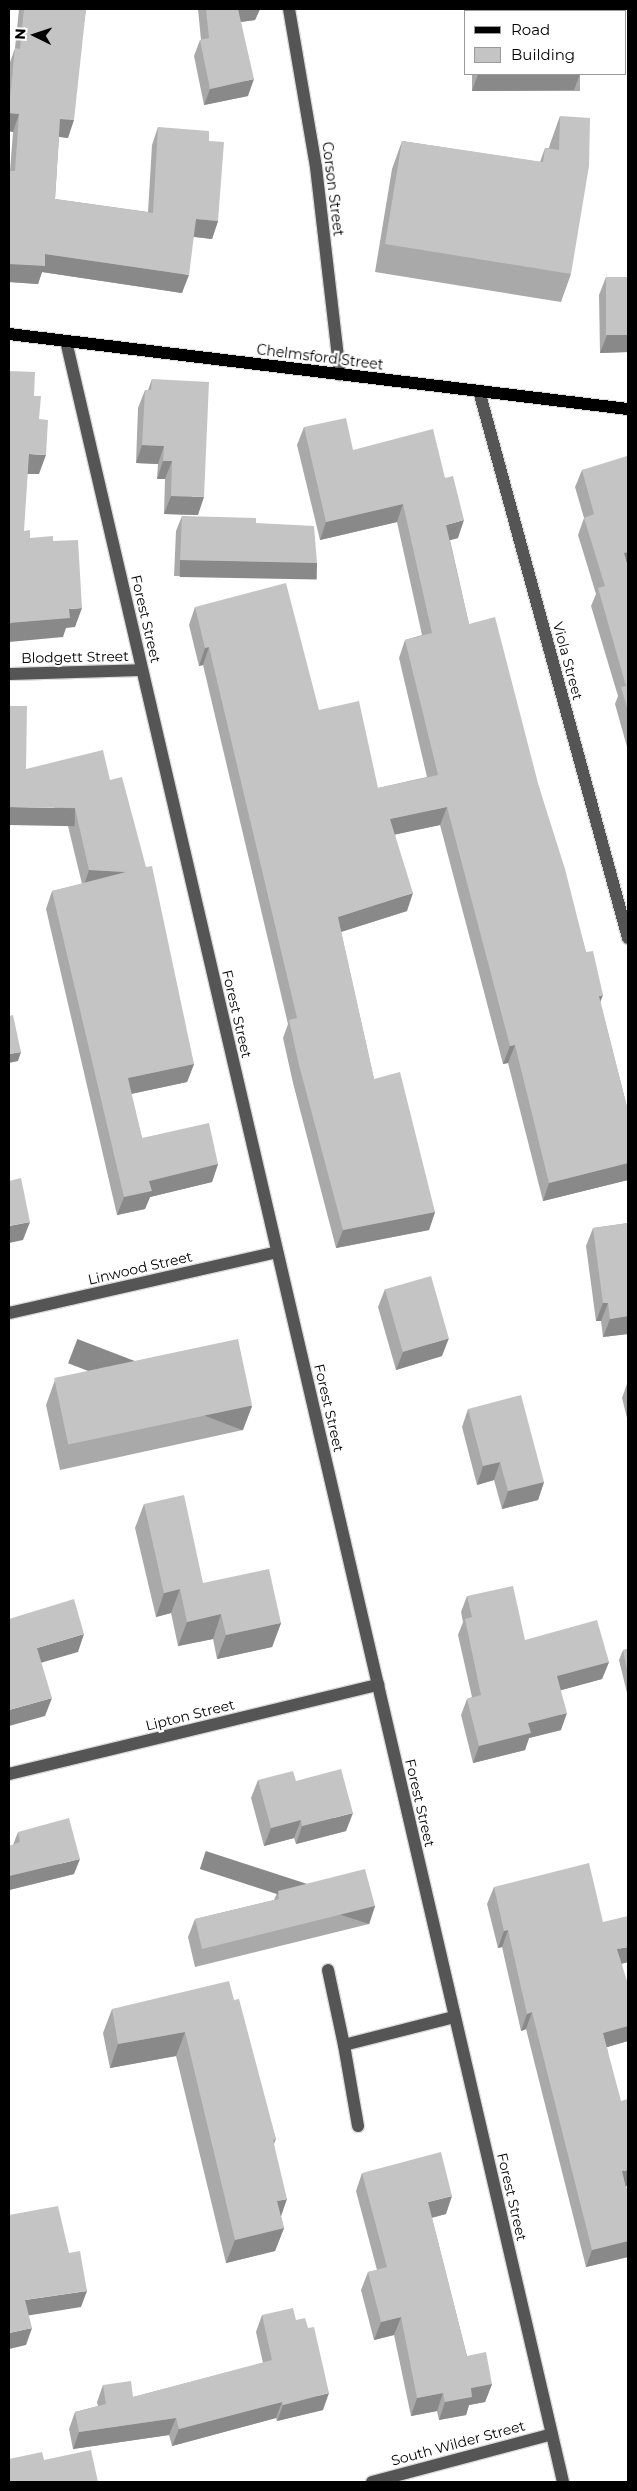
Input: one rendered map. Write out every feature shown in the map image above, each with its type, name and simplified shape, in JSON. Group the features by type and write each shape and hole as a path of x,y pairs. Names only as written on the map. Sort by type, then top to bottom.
{"main road":[{"name":"Chelmsford Street","path":"9,334 628,409"}],"street":[{"name":"Corson Street","path":"289,9 316,167 340,375"},
{"name":"Forest Street","path":"66,341 563,2482"},
{"name":"Viola Street","path":"479,391 628,938"},
{"name":"Blodgett Street","path":"9,674 142,670"},
{"name":"Linwood Street","path":"9,1313 277,1252"},
{"name":"Lipton Street","path":"9,1774 378,1684"},
{"path":"328,1970 344,2045 358,2126"},
{"path":"344,2045 454,2017"},
{"name":"South Wilder Street","path":"372,2482 552,2434"}],"building":[{"path":"24,9 86,9 74,120 60,119 55,199 153,213 158,127 209,131 209,141 224,142 218,221 196,219 189,275 45,254 45,266 9,264 9,171 15,171 19,114 9,113 9,109 15,48 20,49"},
{"path":"206,9 238,9 254,79 210,89 200,40 209,38"},
{"path":"480,9 583,9 583,10"},
{"path":"560,116 590,118 589,166 571,274 385,244 402,141 543,162 545,148 559,150"},
{"path":"606,277 628,277 628,335 606,335"},
{"path":"9,371 35,372 34,396 41,396 39,419 48,420 46,455 29,454 24,531 30,530 30,538 53,536 53,541 78,540 82,608 69,609 70,618 9,623"},
{"path":"152,379 209,382 204,497 171,496 172,461 163,461 164,446 142,445 145,390 151,390"},
{"path":"346,418 353,450 433,429 445,478 453,476 464,520 446,525 469,624 495,617 539,787 565,869 586,952 593,951 603,995 599,996 628,1111 628,1163 549,1183 515,1045 510,1046 447,807 390,819 413,893 338,917 374,1079 400,1072 435,1212 343,1230 299,1065 289,1020 297,1018 209,647 205,648 195,607 286,583 319,710 359,701 378,788 438,775 405,640 432,633 403,504 326,522 304,427"},
{"path":"627,456 628,552 624,553 628,567 628,711 621,687 626,686 598,588 605,586 584,518 594,514 582,470"},
{"path":"182,516 256,518 256,523 314,526 317,563 180,560"},
{"path":"9,706 27,706 26,769 103,750 110,780 122,777 146,867 152,866 194,1064 128,1078 142,1138 209,1123 218,1164 149,1181 152,1191 124,1197 52,891 126,872 89,870 75,808 9,807"},
{"path":"13,1015 21,1052 9,1054 9,1016"},
{"path":"21,1178 30,1222 9,1226 9,1181"},
{"path":"628,1223 628,1316 610,1319 608,1303 603,1303 593,1228"},
{"path":"431,1276 449,1338 403,1352 385,1289"},
{"path":"238,1339 252,1406 68,1445 54,1378"},
{"path":"521,1395 544,1482 508,1491 500,1462 483,1466 468,1409"},
{"path":"184,1495 203,1583 269,1569 281,1623 226,1635 221,1614 187,1622 180,1589 164,1593 144,1504"},
{"path":"513,1586 525,1640 597,1620 609,1662 557,1676 567,1713 528,1723 531,1733 479,1746 467,1699 481,1695 465,1619 472,1617 467,1596"},
{"path":"74,1599 84,1634 37,1648 52,1698 9,1710 9,1619"},
{"path":"628,1649 628,1674 623,1650"},
{"path":"341,1769 353,1813 302,1826 301,1820 271,1828 258,1780 293,1771 296,1781"},
{"path":"69,1818 80,1859 9,1876 9,1846 20,1842 18,1832"},
{"path":"589,1863 603,1922 628,1916 628,1947 617,1949 628,1984 628,2026 603,2033 621,2101 628,2099 628,2170 622,2171 628,2196 628,2241 592,2250 532,2012 527,2014 508,1930 504,1931 494,1887"},
{"path":"365,1869 375,1906 202,1949 195,1919 279,1899 278,1891"},
{"path":"229,1981 234,2000 239,1999 276,2139 273,2140 287,2199 277,2201 284,2228 235,2240 185,2032 118,2044 112,2009"},
{"path":"441,2152 452,2196 428,2202 467,2356 486,2352 492,2384 471,2388 472,2397 445,2402 443,2393 417,2398 401,2317 381,2322 368,2272 387,2267 362,2173"},
{"path":"58,2206 69,2253 80,2251 87,2291 25,2300 32,2328 9,2333 9,2215"},
{"path":"293,2308 296,2320 305,2318 308,2328 314,2327 329,2393 283,2405 282,2402 179,2429 176,2418 79,2432 75,2412 106,2404 103,2385 131,2381 133,2397 272,2360 262,2315"},
{"path":"91,2450 98,2482 9,2482 9,2459 42,2452 44,2460"}]}
